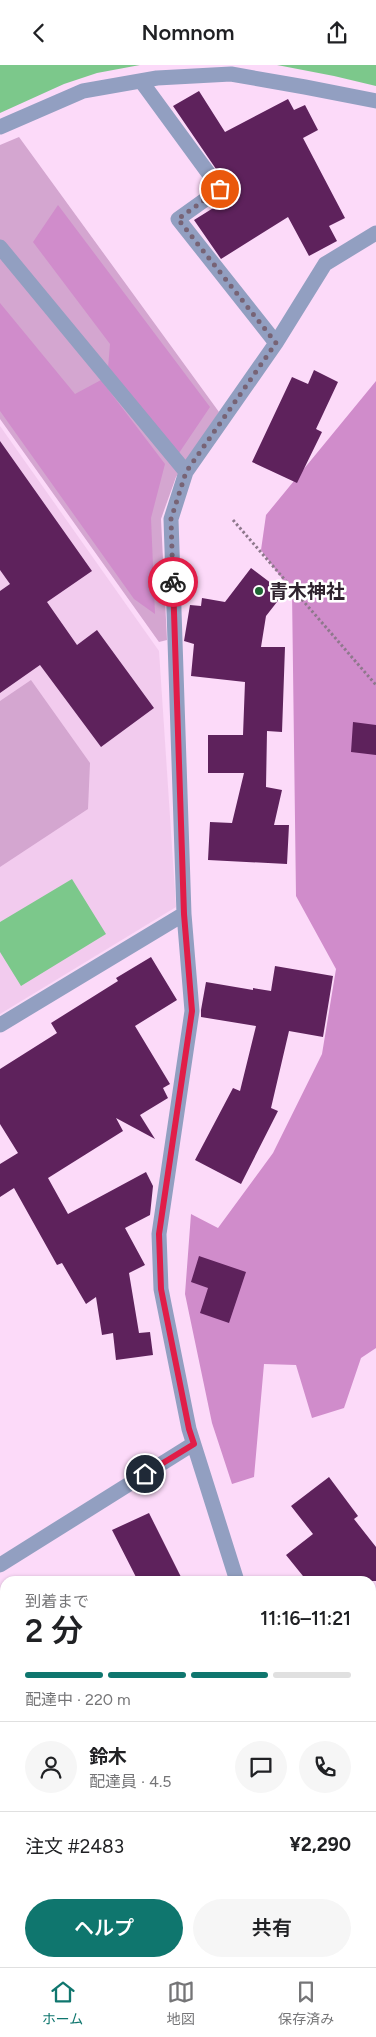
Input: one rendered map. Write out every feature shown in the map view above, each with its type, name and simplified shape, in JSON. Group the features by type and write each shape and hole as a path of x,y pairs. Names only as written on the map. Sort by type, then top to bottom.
{"street":[{"path":"0,127 83,91 157,78 231,75 376,101"},
{"path":"141,81 220,189 178,219 276,343"},
{"path":"235,1576 189,1429 161,1289 159,1234 192,1011 184,914 171,519 186,472 276,343 326,264 376,233"},
{"path":"0,247 186,472"},
{"path":"0,1025 184,914"},
{"path":"0,1565 194,1444"}],"path":[{"path":"233,520 376,685"}],"shaded area":[{"path":"0,65 140,65 97,73 64,84 0,113"},
{"path":"277,65 376,65 376,86 334,76"},
{"path":"19,137 219,412 176,477 161,519 167,640 159,642 0,419 0,145"},
{"path":"58,205 210,407 179,453 108,368 110,344 33,242"},
{"path":"0,303 75,394 101,380 165,464 151,518 155,614 134,599 0,411"},
{"path":"376,381 376,1348 361,1358 344,1408 312,1418 296,1365 264,1364 254,1477 232,1484 212,1423 185,1294 191,1214 218,1228 273,1153 322,1054 336,969 296,896 292,592 261,550 266,515"},
{"path":"0,426 159,651 176,907 0,1014"},
{"path":"31,680 90,763 88,809 0,867 0,701"},
{"path":"72,879 106,934 21,986 0,952 0,922"}],"building":[{"path":"199,91 225,132 288,99 294,110 305,105 318,130 303,138 345,218 329,226 337,241 309,256 288,217 221,259 194,220 231,197 228,193 229,188 173,106"},
{"path":"314,370 338,382 316,429 322,432 297,483 252,462 292,377 308,384"},
{"path":"0,441 92,571 47,602 77,645 97,630 154,708 101,747 40,665 0,693 0,591 10,584 0,570"},
{"path":"251,568 284,593 266,616 261,647 285,647 282,732 267,731 266,787 282,790 274,825 289,825 287,864 208,860 210,822 232,823 244,773 208,773 208,735 243,735 245,682 191,676 194,644 184,641 190,605 201,606 202,598 225,602"},
{"path":"353,722 376,725 376,755 351,752"},
{"path":"151,957 177,1000 135,1026 170,1084 163,1088 168,1098 140,1115 155,1139 116,1118 123,1131 48,1178 68,1214 146,1172 153,1186 150,1215 125,1228 145,1265 129,1273 139,1333 150,1332 153,1355 116,1360 113,1333 102,1335 96,1297 86,1304 62,1263 57,1265 14,1188 0,1197 0,1164 18,1153 0,1124 0,1069 57,1033 51,1023 118,981 116,978"},
{"path":"275,966 333,976 323,1037 289,1031 271,1108 278,1111 241,1184 195,1160 233,1088 240,1091 256,1026 201,1017 201,1010 206,982 271,991"},
{"path":"199,1256 246,1272 229,1323 200,1313 208,1288 191,1282"},
{"path":"329,1477 358,1516 354,1519 376,1547 376,1576 303,1576 286,1555 313,1534 291,1506"},
{"path":"149,1513 180,1576 135,1576 112,1530"}],"way so far":[{"path":"173,582 171,519 186,472 276,343 178,219 220,189"}],"place":[{"name":"青木神社","path":"259,591"}],"route":[{"path":"145,1474 194,1444 189,1429 161,1289 159,1234 192,1011 184,914 173,582"}]}
